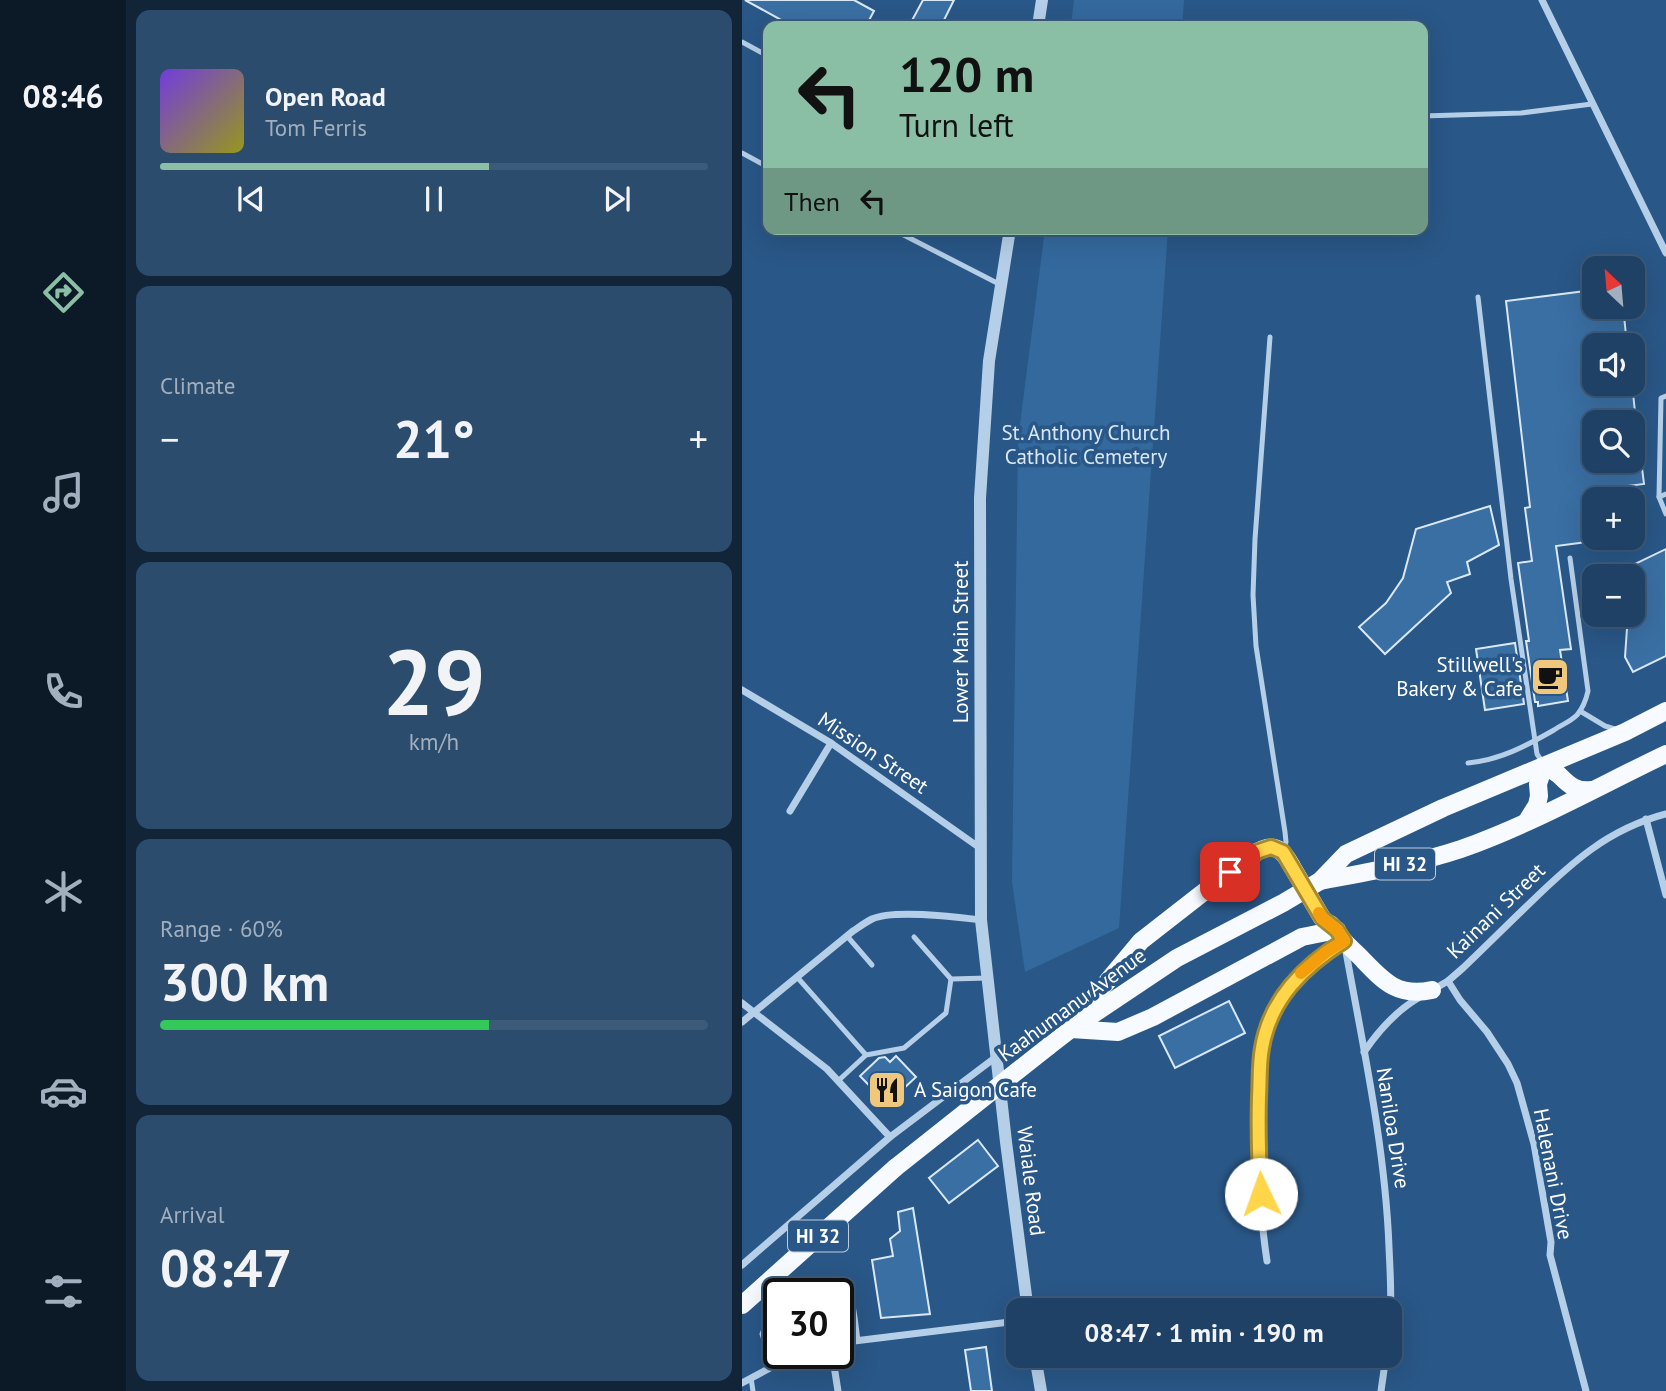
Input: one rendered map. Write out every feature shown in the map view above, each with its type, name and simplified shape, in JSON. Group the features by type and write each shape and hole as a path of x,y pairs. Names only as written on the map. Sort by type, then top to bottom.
{"main road":[{"name":"Kaahumanu Avenue","path":"742,1305 895,1168 1071,1029 1177,958 1283,904 1320,881 1346,854 1443,808 1625,732 1666,711"},
{"name":"Kaahumanu Avenue","path":"1320,881 1398,866 1458,850 1521,824 1666,754"},
{"path":"1521,824 1531,816 1537,805 1538,784 1544,766 1559,774 1570,786 1583,790 1593,789"},
{"path":"1071,1029 1141,942 1259,851 1271,847 1287,858 1322,918 1376,973 1399,990 1412,993 1432,990"},
{"path":"1071,1029 1118,1032 1153,1017 1302,937 1341,935"}],"street":[{"path":"1039,21 1042,0"},
{"path":"1542,0 1666,253"},
{"name":"Lower Main Street","path":"997,1056 981,920 980,498 989,361 1009,235"},
{"name":"Mission Street","path":"742,690 831,743 982,849"},
{"path":"790,811 831,743"},
{"name":"Kainani Street","path":"1364,1052 1394,1017 1415,1000 1448,981 1573,862 1618,832 1646,819 1666,814"},
{"path":"1646,819 1666,895"},
{"path":"742,1022 847,936 872,919 881,916 913,915 981,920"},
{"path":"1267,1261 1258,1145 1260,1062 1266,1031 1278,1003 1297,977 1341,935"},
{"name":"Naniloa Drive","path":"1341,935 1378,1129 1387,1204 1391,1298"},
{"name":"Halenani Drive","path":"1448,981 1487,1032 1517,1083 1534,1144 1551,1242 1550,1255 1586,1391"},
{"path":"742,1003 827,1069 890,1137"},
{"path":"742,1265 890,1137 997,1056"},
{"name":"Waiale Road","path":"997,1056 1026,1298"},
{"path":"854,1341 1006,1322"},
{"path":"1037,1368 1041,1391"},
{"path":"1381,1391 1384,1368"},
{"path":"742,1383 768,1369"},
{"path":"835,1369 838,1391"}],"lane":[{"path":"742,42 763,53"},
{"path":"1428,116 1521,113 1592,104"},
{"path":"742,153 763,164"},
{"path":"903,235 1002,285"},
{"path":"1478,297 1511,579 1537,754 1544,766"},
{"path":"1270,337 1252,595 1256,646 1287,858"},
{"path":"1664,397 1659,498 1666,514"},
{"path":"1659,498 1666,494"},
{"path":"1468,763 1494,759 1535,741 1570,721 1584,704 1588,691 1570,558"},
{"path":"1580,712 1605,726 1625,732"},
{"path":"847,936 872,965"},
{"path":"838,1081 866,1055 904,1048 946,1013 951,979 914,937"},
{"path":"797,977 866,1055"},
{"path":"951,979 988,978"},
{"path":"854,1316 858,1341"},
{"path":"751,1378 753,1391"}],"green space":[{"path":"1074,0 1184,0 1182,21 1072,21"},
{"name":"St. Anthony Church Catholic Cemetery","path":"1044,235 1168,235 1119,928 1025,972 1012,882 1018,440"}],"building":[{"path":"745,0 854,0 874,11 869,21 783,21"},
{"path":"923,0 954,0 944,21 912,21"},
{"path":"1582,292 1582,319 1624,319 1626,333 1582,333 1582,396 1633,396 1635,410 1582,410 1582,473 1643,473 1644,484 1582,487 1582,543 1556,546 1571,649 1560,650 1568,701 1538,706 1538,702 1535,702 1526,641 1529,641 1518,563 1532,561 1525,508 1530,507 1506,301"},
{"path":"1490,506 1499,545 1467,562 1470,574 1447,582 1451,593 1385,654 1359,627 1386,603 1403,578 1416,529"},
{"path":"1666,549 1666,656 1633,672 1625,657 1627,627 1645,627 1645,564 1635,564"},
{"path":"1515,643 1524,704 1485,710 1476,649"},
{"path":"1229,1001 1245,1033 1175,1068 1159,1036"},
{"name":"A Saigon Cafe","path":"896,1056 916,1077 887,1104 860,1076 879,1058 885,1057 890,1062"},
{"path":"978,1140 998,1166 949,1203 929,1178"},
{"path":"913,1208 930,1314 881,1318 872,1260 893,1256 890,1239 900,1231 898,1212"},
{"path":"986,1347 992,1391 971,1391 965,1350"}],"slow traffic":[{"path":"1301,973 1344,941 1337,930 1319,913"}],"place":[{"name":"Stillwell's Bakery & Cafe","path":"1550,677"},
{"name":"A Saigon Cafe","path":"887,1090"}],"route":[{"path":"1230,872 1259,851 1271,847 1283,852 1322,918 1337,930 1344,941 1326,952 1297,977 1278,1003 1266,1031 1260,1062 1259,1090 1261,1194"}]}
